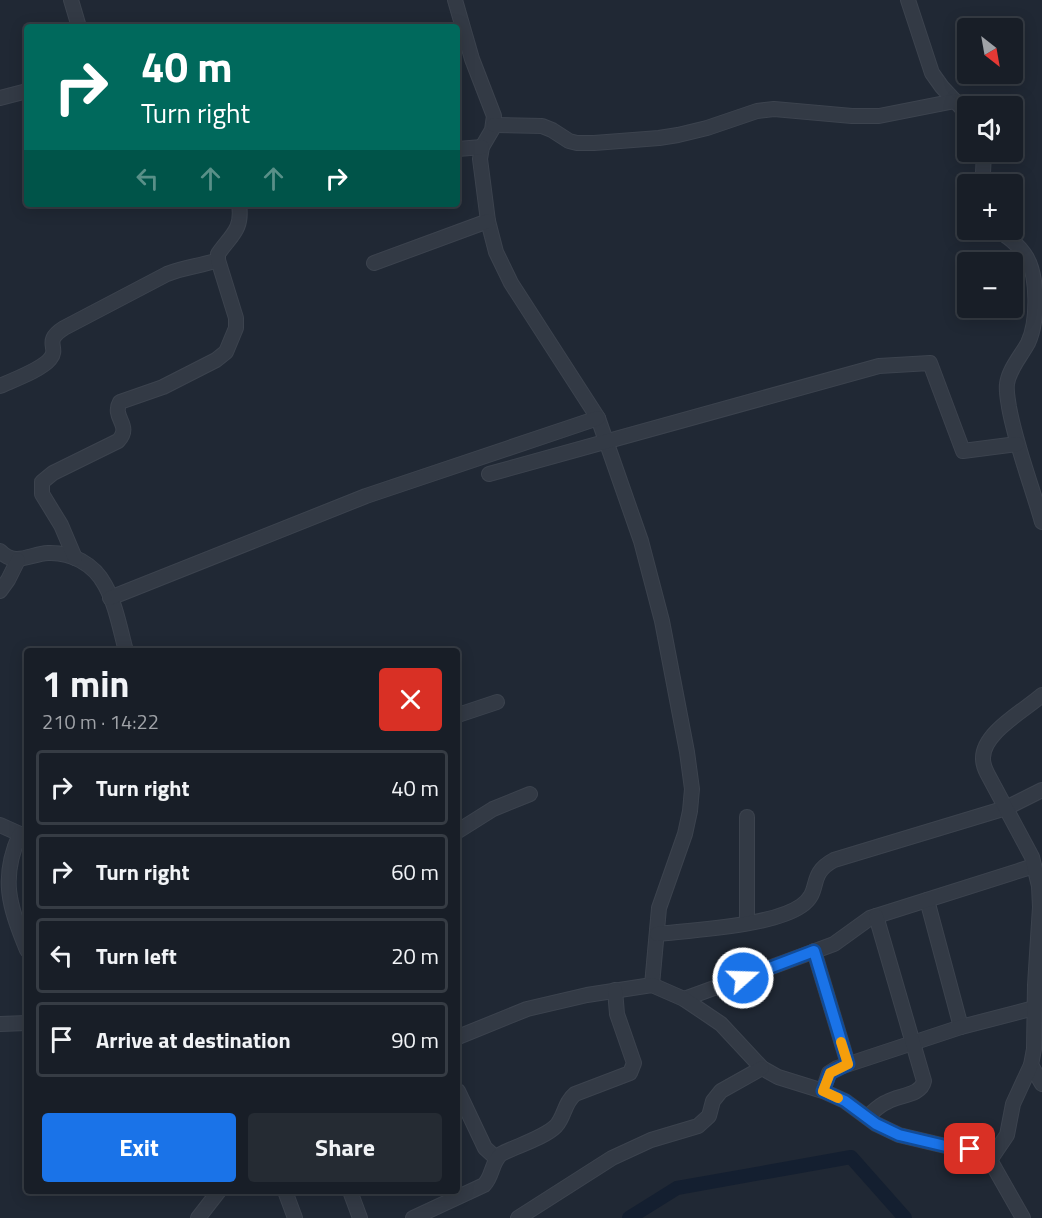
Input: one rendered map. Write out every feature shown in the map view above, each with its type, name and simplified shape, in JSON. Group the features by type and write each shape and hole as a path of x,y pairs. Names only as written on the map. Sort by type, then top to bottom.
{"street":[{"path":"71,0 78,24"},
{"path":"455,0 472,59 494,116 494,125 482,147 481,168 488,220 496,252 511,283 598,418 641,541 662,621 692,789 685,834 659,908 652,985"},
{"path":"494,125 542,126 568,141 594,143 660,138 707,128 757,111 774,109 879,116 955,101 932,73 908,0"},
{"path":"0,98 24,91"},
{"path":"460,149 482,147"},
{"path":"75,558 61,525 42,494 42,482 53,473 118,441 123,436 124,429 117,407 120,402 163,387 216,360 226,352 236,328 236,318 218,254 230,240 240,220 239,207"},
{"path":"374,263 488,220"},
{"path":"1012,240 1026,255 1032,268 1035,302 1034,326 1006,385 1017,444 1042,522"},
{"path":"0,386 42,366 49,360 52,355 54,335 64,328 173,271 218,260"},
{"path":"489,474 879,366 930,363 963,451 1017,444"},
{"path":"111,598 366,496 598,418"},
{"path":"0,551 4,556 18,560 46,553 64,554 87,564 106,586 125,648"},
{"path":"0,591 18,560"},
{"path":"990,1160 1007,1135 1013,1104 1031,1065 1034,1049 1034,1008 1038,985 1041,914 1036,859 1006,808 982,760 984,748 990,738 1042,695"},
{"path":"460,714 497,702"},
{"path":"657,934 771,919 802,906 814,891 818,872 824,865 834,860 1006,808 1042,790"},
{"path":"460,830 493,809 530,794"},
{"path":"747,818 747,923"},
{"path":"0,825 24,834 11,848 6,862 4,885 6,897 24,942"},
{"path":"684,999 841,940 858,925 876,916 927,900 1036,859"},
{"path":"927,900 961,1027"},
{"path":"867,1117 887,1101 918,1090 923,1086 924,1075 876,916"},
{"path":"814,951 848,1064"},
{"path":"460,1036 526,1009 615,990 652,985 684,999 721,1024 762,1068 778,1077 823,1091 845,1101 867,1117 899,1135 981,1153 990,1160 1023,1218"},
{"path":"413,1218 484,1185 489,1180 496,1158 553,1128 562,1117 569,1099 576,1094 625,1076 633,1068 633,1056 617,1014 615,990"},
{"path":"823,1091 830,1073 848,1064 961,1027 1034,1008"},
{"path":"0,1024 24,1023"},
{"path":"1031,1065 1042,1084"},
{"path":"518,1218 612,1158 651,1140 698,1125 709,1116 714,1101 721,1091 762,1068"},
{"path":"460,1095 485,1148 490,1155 496,1158"},
{"path":"198,1218 217,1194"},
{"path":"286,1194 295,1218"},
{"path":"351,1194 360,1218"}],"waterway":[{"path":"629,1218 677,1188 851,1157 905,1218"}],"slow traffic":[{"path":"838,1098 823,1091 830,1073 848,1064 841,1042"}],"route":[{"path":"743,978 814,951 848,1064 830,1073 823,1091 845,1101 876,1124 899,1135 954,1148 970,1149"}]}
